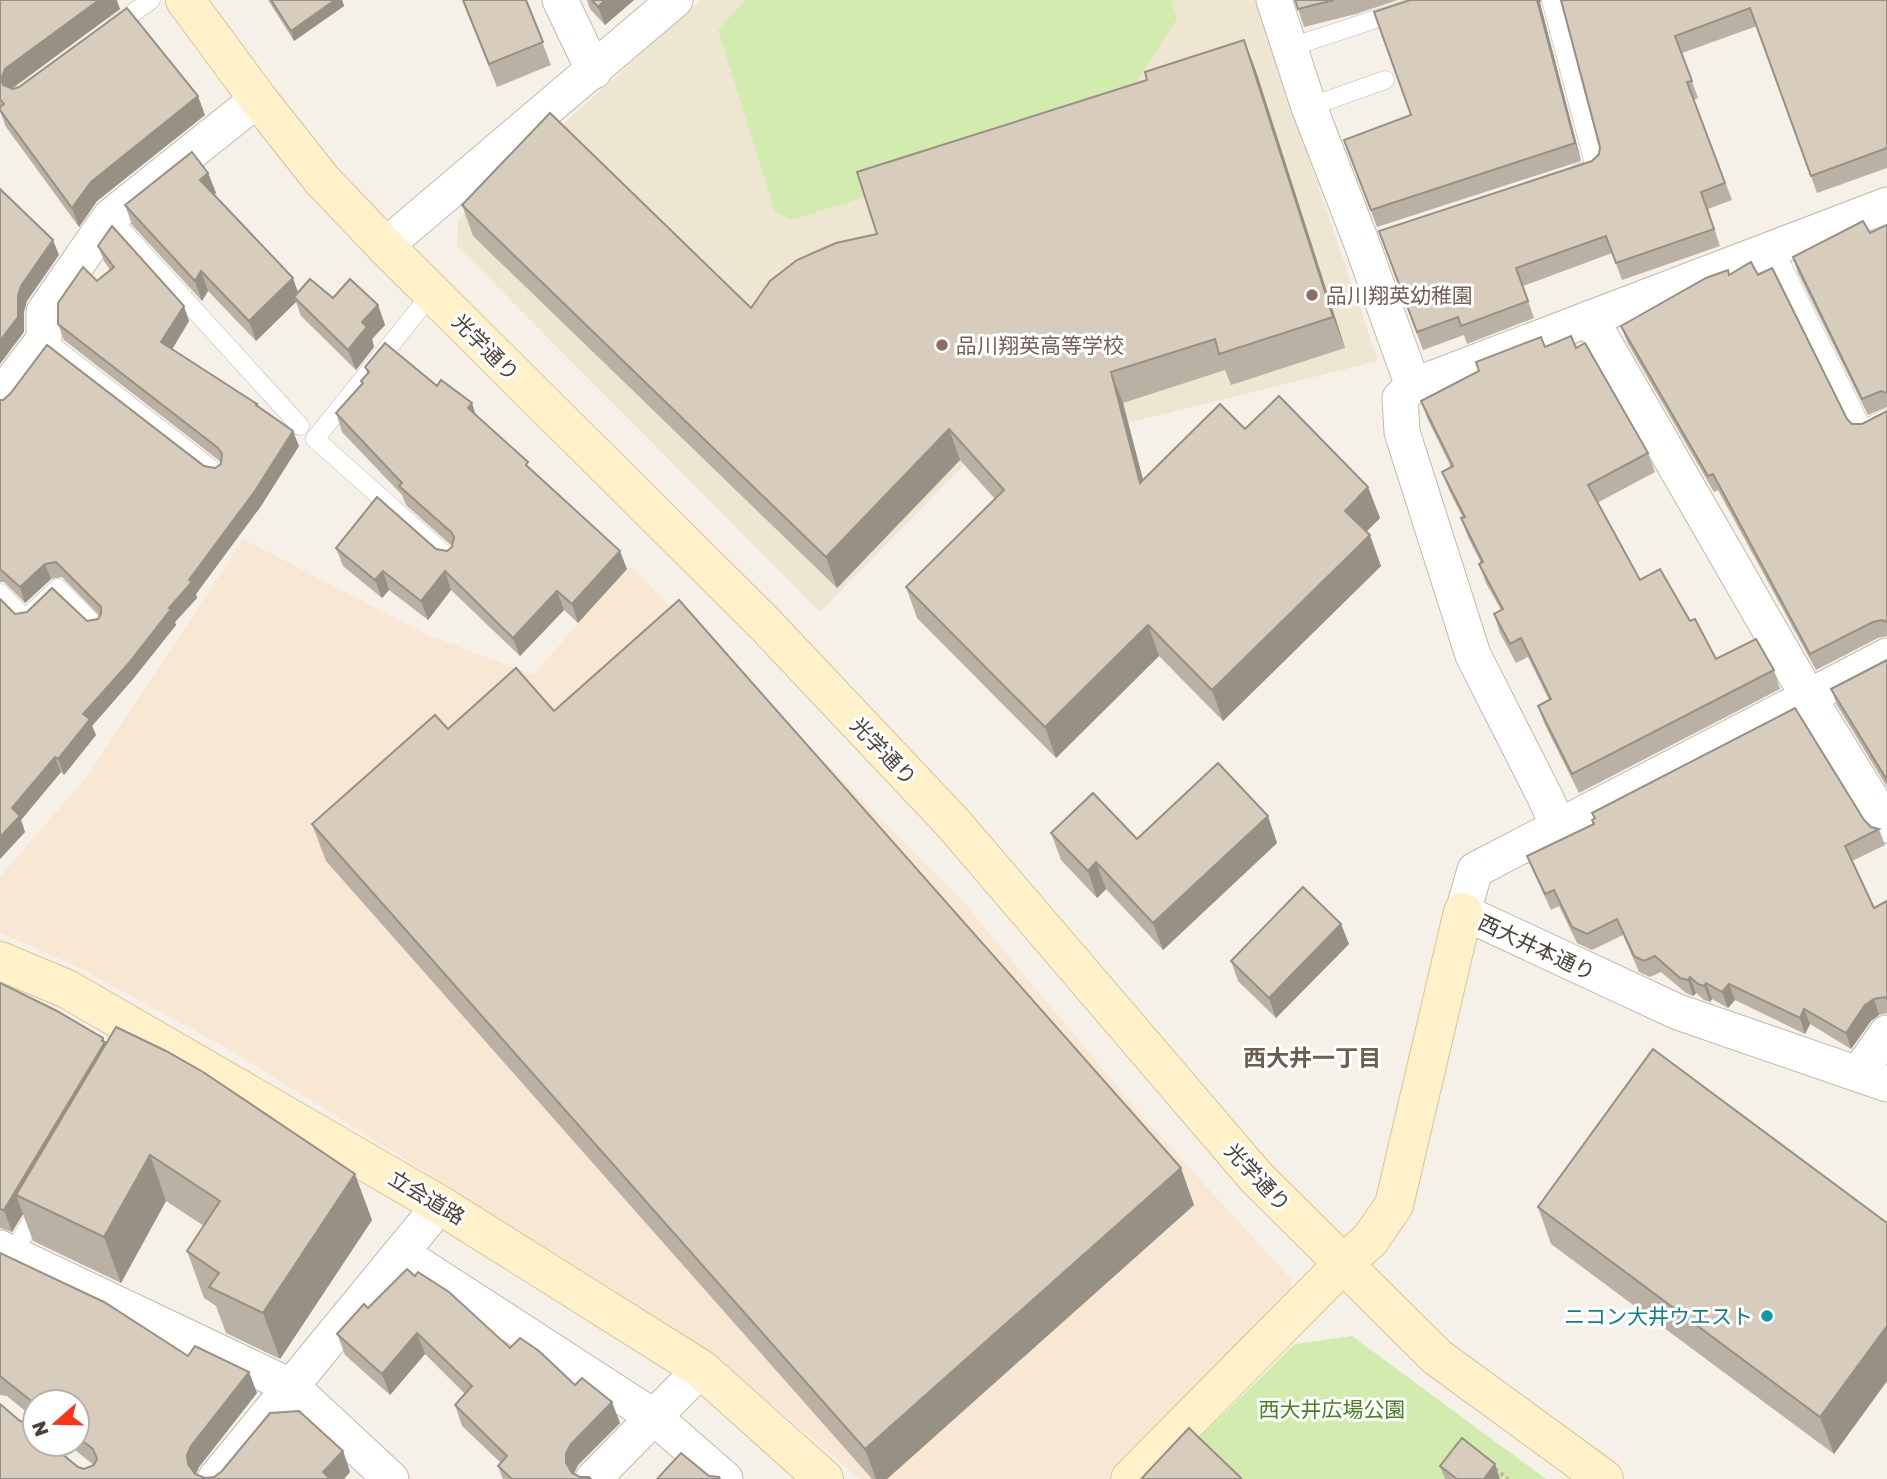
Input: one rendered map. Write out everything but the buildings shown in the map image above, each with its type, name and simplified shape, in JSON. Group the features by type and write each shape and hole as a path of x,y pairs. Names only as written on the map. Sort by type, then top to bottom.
{"street":[{"name":"光学通り","path":"185,0 258,99 323,180 384,246 764,624 952,822 1256,1177 1437,1356 1604,1479"},
{"path":"560,0 594,71"},
{"path":"384,246 675,0"},
{"path":"1274,0 1309,107 1369,242 1413,386"},
{"path":"0,397 44,339 44,312 110,217 258,99"},
{"path":"1559,828 1472,655 1402,432 1400,398 1413,386 1887,205"},
{"path":"1590,317 1809,698 1887,825"},
{"path":"1463,912 1475,870 1887,656"},
{"name":"西大井本通り","path":"1130,1479 1370,1240 1394,1205 1463,912 1678,1012 1873,1079"},
{"name":"立会道路","path":"0,961 67,989 140,1038 440,1205 701,1369 824,1479"},
{"path":"1873,1079 1887,1033"},
{"path":"215,1479 440,1205"},
{"path":"401,1254 654,1417 725,1479"},
{"path":"4,1258 292,1387 391,1479"},
{"path":"593,1479 701,1369"}],"lane":[{"path":"96,40 150,0"},
{"path":"1288,48 1434,0"},
{"path":"1550,0 1595,167 1556,180"},
{"path":"1309,107 1385,80"},
{"path":"110,217 300,426"},
{"path":"1773,247 1863,430 1887,418"},
{"path":"432,293 315,439 450,559"},
{"path":"44,339 217,473"},
{"path":"0,593 25,619 58,588 96,626"},
{"path":"4,1258 47,1196"}],"path":[{"path":"1486,1463 1508,1479"}],"shaded area":[{"path":"700,0 1255,0 1378,361 966,463 820,612 457,246 458,220"},
{"path":"243,539 428,635 533,675 630,566 960,898 1143,1117 1291,1279 1290,1292 1108,1479 860,1479 774,1406 684,1337 600,1281 225,1047 74,965 0,933 0,877 89,774"}],"green space":[{"path":"745,0 1171,0 1177,19 1111,120 791,220 775,212 718,30"},
{"name":"西大井広場公園","path":"1352,1336 1546,1479 1157,1479 1295,1344"}],"place":[{"name":"品川翔英幼稚園","path":"1312,295"},
{"name":"品川翔英高等学校","path":"942,345"},
{"name":"ニコン大井ウエスト","path":"1767,1316"}],"district":[{"name":"西大井一丁目","path":"1312,1057"}]}
